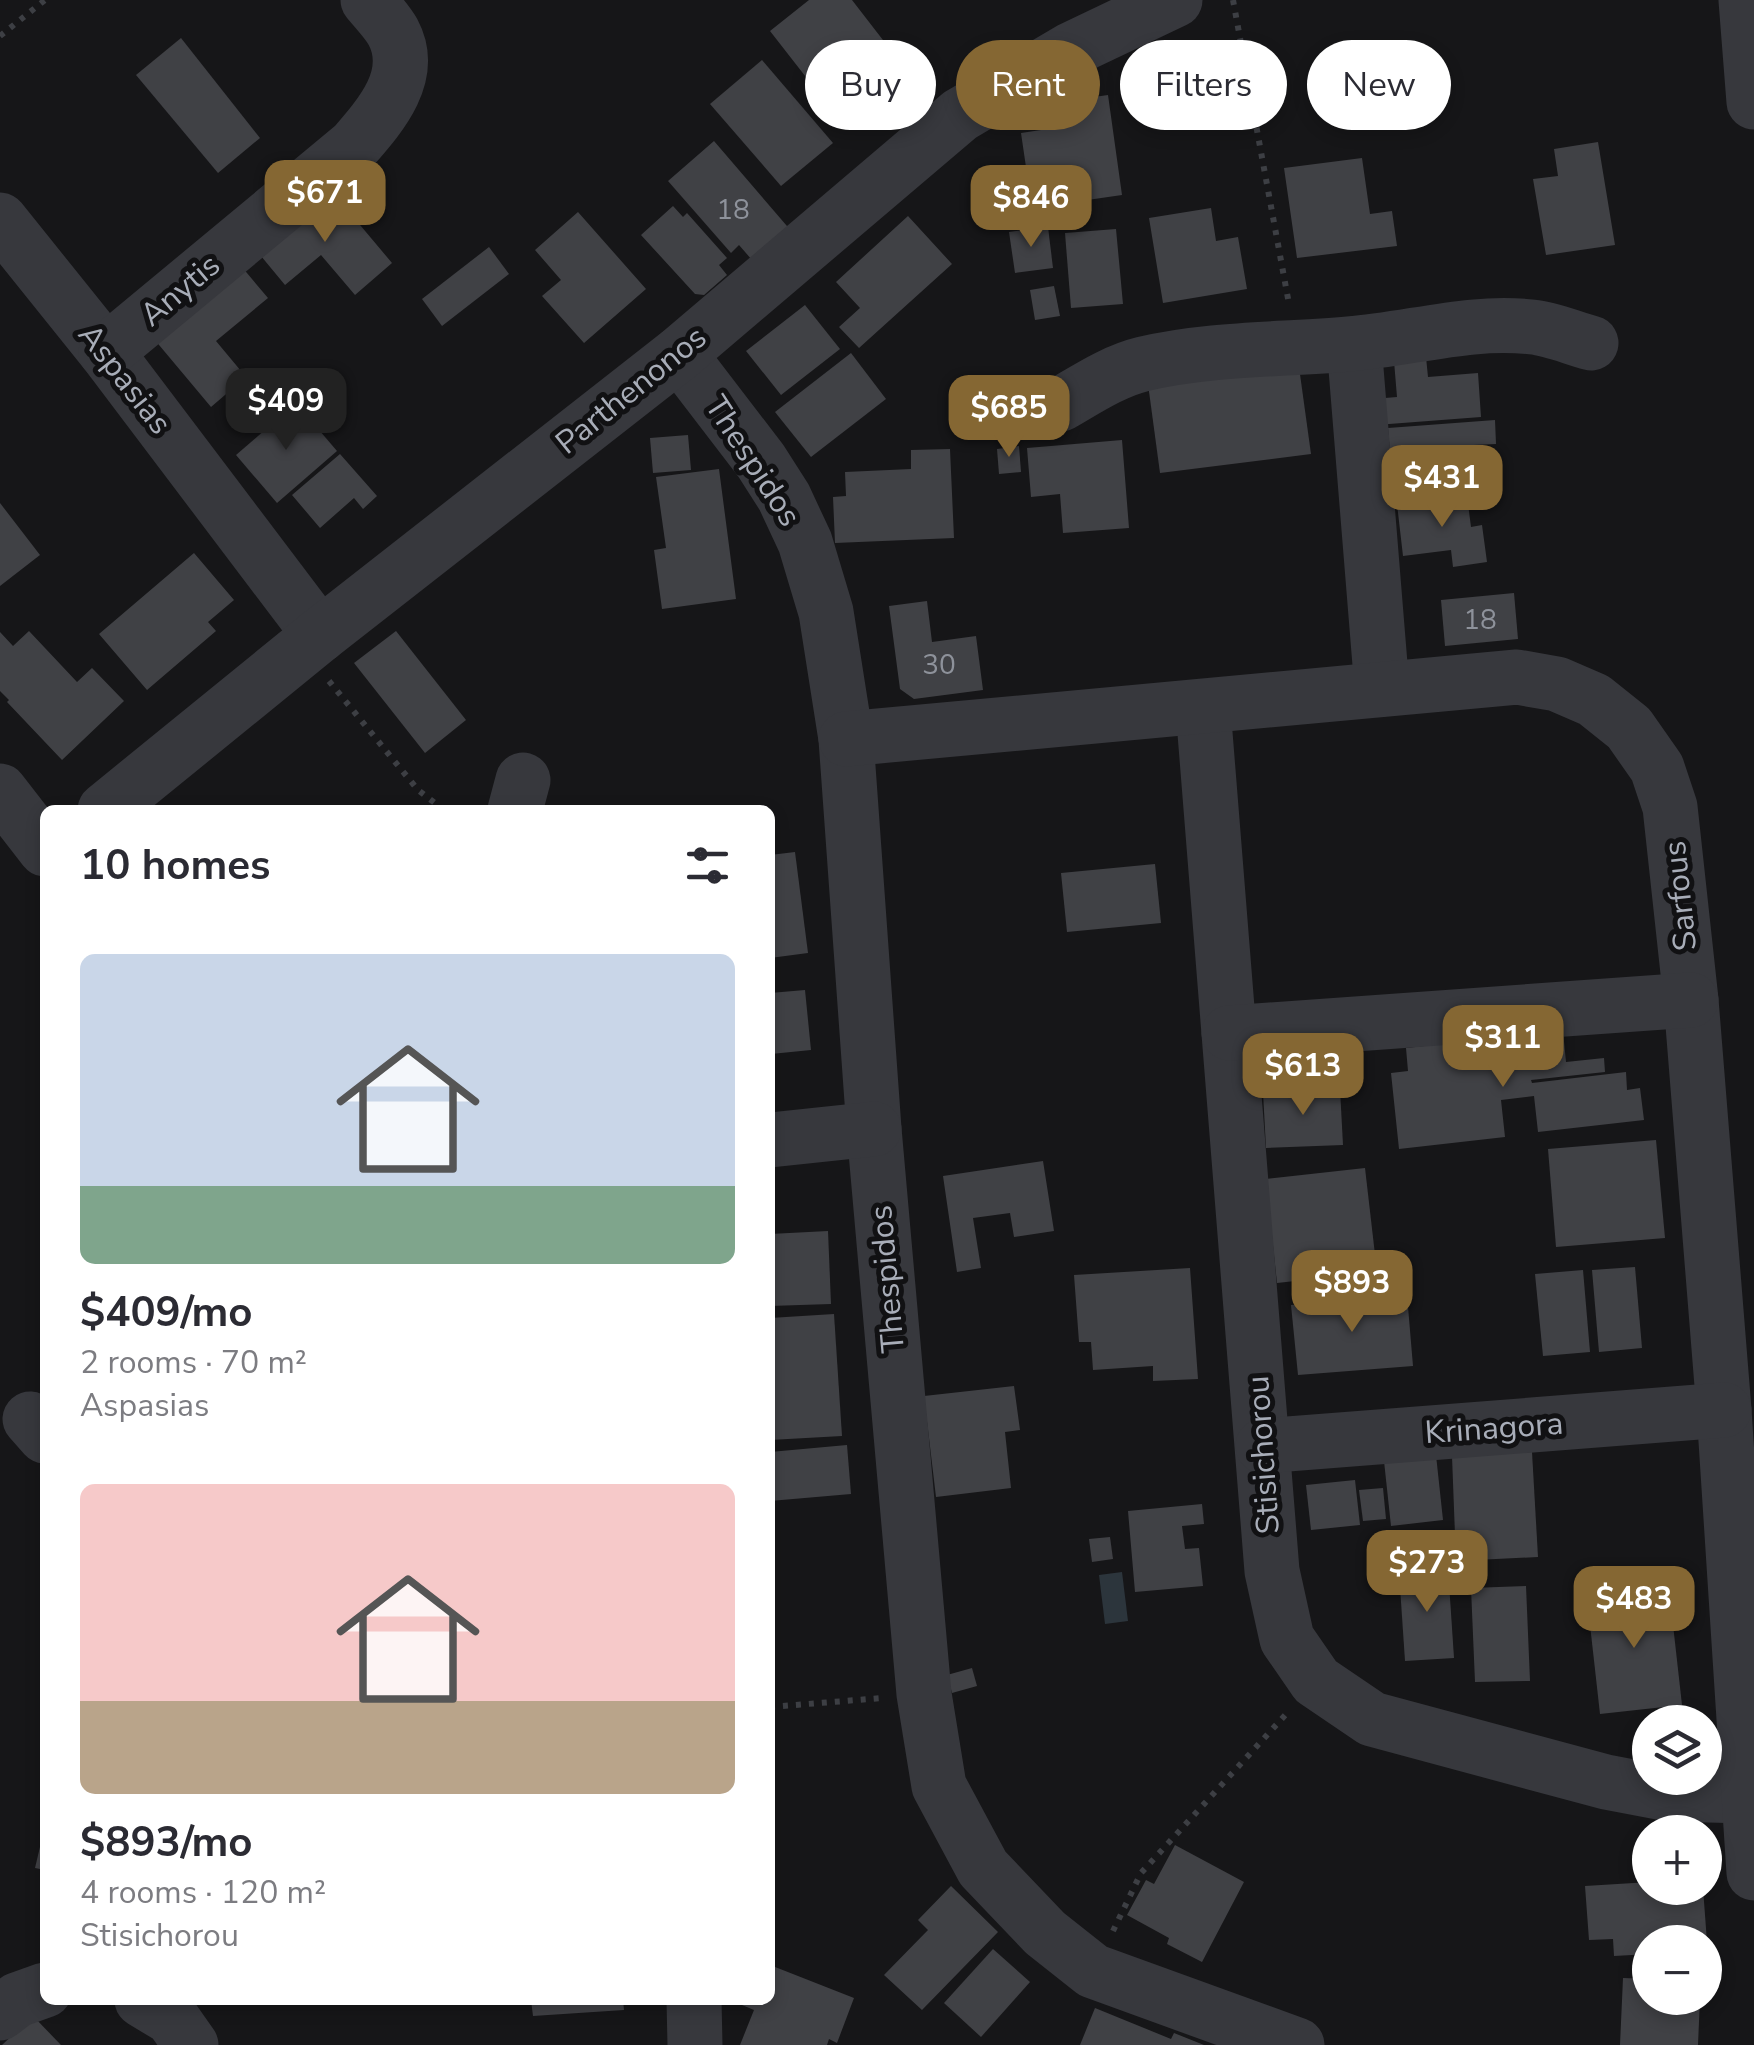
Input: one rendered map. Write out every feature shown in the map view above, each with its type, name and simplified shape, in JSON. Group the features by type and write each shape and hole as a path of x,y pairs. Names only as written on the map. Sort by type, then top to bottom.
{"street":[{"name":"Anytis","path":"106,352 354,146 382,113 398,81 400,56 393,32 368,0"},
{"name":"Parthenonos","path":"111,805 679,354 960,115 1072,49 1175,0"},
{"path":"1746,0 1754,102"},
{"name":"Aspasias","path":"0,220 106,352 312,642"},
{"path":"1061,404 1140,364 1354,344 1464,326 1537,327 1591,343"},
{"path":"1354,344 1382,689"},
{"name":"Thespidos","path":"679,354 784,497 805,542 826,612 846,739 874,1129 924,1694 940,1786 983,1868 1045,1933 1093,1971 1297,2045"},
{"name":"Sarfous","path":"846,739 1518,677 1557,684 1594,700 1630,728 1657,768 1670,807 1691,1000 1724,1410 1754,1873"},
{"name":"Stisichorou","path":"1203,708 1272,1571 1287,1639 1316,1681 1372,1718 1588,1777 1669,1794 1748,1796"},
{"path":"0,791 40,843"},
{"path":"1229,1034 1691,1000"},
{"path":"775,1139 874,1129"},
{"name":"Krinagora","path":"1264,1446 1724,1410"},
{"path":"0,2013 17,2000 40,1992"},
{"path":"150,2005 172,2018 192,2045"},
{"path":"694,2005 694,2045"}],"path":[{"path":"0,36 45,0"},
{"path":"1233,0 1297,348"},
{"path":"312,642 418,790 438,805"},
{"path":"1093,1971 1142,1874 1316,1681"},
{"path":"775,1707 924,1694"}],"shaded area":[{"path":"1122,1572 1128,1621 1105,1624 1099,1575"}],"building":[{"path":"809,0 852,0 883,40 805,40 805,76 770,31"},
{"path":"181,38 260,138 218,173 136,75"},
{"path":"762,60 805,110 805,130 822,130 833,143 781,186 710,104"},
{"path":"1108,95 1122,195 1032,208 1021,133 1100,130 1100,96"},
{"path":"714,141 799,240 752,260 739,245 731,253 668,181"},
{"path":"1598,142 1615,245 1546,255 1533,179 1558,176 1554,149"},
{"path":"1362,158 1370,214 1392,211 1397,246 1297,258 1284,168"},
{"path":"329,188 392,263 355,295 321,255 285,285 256,250"},
{"path":"673,206 683,217 687,213 727,258 719,265 727,275 704,295 695,294 641,235"},
{"path":"1211,208 1216,241 1238,237 1247,289 1163,303 1149,218"},
{"path":"578,212 646,289 584,343 542,296 561,280 535,250"},
{"path":"908,216 952,264 859,348 839,327 860,308 836,282"},
{"path":"1048,227 1053,268 1015,273 1009,232"},
{"path":"1116,229 1123,304 1071,308 1065,233"},
{"path":"489,247 509,274 442,326 422,299"},
{"path":"236,260 268,298 216,341 246,377 211,407 149,333"},
{"path":"1054,286 1060,316 1035,320 1030,290"},
{"path":"805,305 840,349 781,395 746,351"},
{"path":"851,353 886,399 811,457 775,412"},
{"path":"1426,357 1428,377 1478,373 1481,417 1376,425 1373,399 1397,397 1394,361"},
{"path":"1299,367 1311,454 1160,473 1148,384"},
{"path":"296,403 337,451 277,503 236,455"},
{"path":"1495,420 1496,444 1474,445 1475,470 1392,476 1388,428"},
{"path":"688,435 691,470 653,473 650,438"},
{"path":"1122,440 1129,528 1063,533 1060,494 1031,497 1027,448"},
{"path":"1019,446 1021,472 999,474 997,449"},
{"path":"950,449 954,538 835,543 833,497 846,496 845,472 911,469 911,450"},
{"path":"340,454 377,496 363,509 354,498 320,528 292,495"},
{"path":"719,469 736,599 662,609 654,550 666,548 656,477"},
{"path":"1467,496 1471,527 1482,525 1487,562 1453,567 1451,550 1403,556 1397,504"},
{"path":"0,503 40,555 0,586"},
{"path":"194,553 234,600 208,622 216,631 147,690 99,634"},
{"path":"1514,593 1518,639 1445,646 1441,600"},
{"path":"927,601 932,642 976,636 983,690 914,699 900,689 889,606"},
{"path":"29,631 77,682 92,668 124,701 62,760 0,691 0,632 13,646"},
{"path":"396,631 466,720 425,753 354,663"},
{"path":"795,852 808,953 775,957 775,854"},
{"path":"1155,864 1161,923 1067,932 1061,873"},
{"path":"805,990 811,1050 775,1054 775,993"},
{"path":"1563,1031 1566,1062 1604,1058 1605,1072 1531,1080 1532,1083 1626,1072 1627,1090 1640,1088 1644,1120 1538,1132 1534,1096 1501,1100 1505,1137 1399,1149 1391,1073 1408,1071 1406,1048"},
{"path":"1340,1089 1343,1145 1266,1148 1263,1092"},
{"path":"1656,1140 1665,1238 1556,1247 1548,1149"},
{"path":"1043,1161 1054,1231 1014,1237 1010,1213 973,1218 981,1268 957,1272 943,1176"},
{"path":"1365,1168 1377,1272 1277,1283 1266,1179"},
{"path":"828,1231 831,1304 775,1306 775,1234"},
{"path":"1635,1267 1642,1348 1599,1352 1592,1270"},
{"path":"1190,1268 1198,1379 1153,1381 1153,1366 1093,1370 1091,1342 1079,1342 1074,1275"},
{"path":"1583,1270 1590,1352 1543,1356 1535,1274"},
{"path":"1407,1295 1413,1366 1298,1375 1291,1305"},
{"path":"834,1314 842,1436 775,1440 775,1318"},
{"path":"1014,1386 1020,1430 1005,1432 1011,1488 936,1497 924,1396"},
{"path":"847,1445 851,1494 775,1501 775,1452"},
{"path":"1532,1452 1538,1557 1456,1561 1452,1456"},
{"path":"1436,1455 1443,1520 1391,1526 1384,1461"},
{"path":"1355,1480 1360,1525 1311,1530 1306,1485"},
{"path":"1383,1488 1386,1519 1363,1521 1359,1490"},
{"path":"1202,1504 1204,1524 1182,1526 1185,1549 1199,1548 1203,1586 1135,1592 1128,1511"},
{"path":"1110,1537 1113,1559 1092,1562 1089,1539"},
{"path":"1448,1568 1454,1658 1405,1661 1399,1572"},
{"path":"1526,1586 1530,1681 1475,1682 1471,1588"},
{"path":"1669,1589 1682,1705 1632,1705 1632,1710 1600,1714 1587,1598"},
{"path":"972,1668 977,1686 952,1693 947,1675"},
{"path":"1175,1845 1244,1882 1202,1962 1167,1944 1169,1938 1127,1915 1146,1880 1154,1884"},
{"path":"1632,1883 1632,1905 1704,1905 1706,1925 1632,1925 1632,1955 1614,1956 1613,1939 1589,1940 1585,1886"},
{"path":"951,1886 998,1932 922,2010 884,1975 928,1930 918,1920"},
{"path":"993,1949 1030,1982 981,2037 944,2003"},
{"path":"775,1967 854,1998 837,2043 829,2039 827,2045 740,2045 754,2010 742,2005 775,2005"},
{"path":"1623,1978 1632,1978 1632,2015 1699,2015 1698,2045 1620,2045"},
{"path":"532,2005 624,2005 624,2010 533,2016"},
{"path":"1095,2008 1171,2039 1174,2033 1204,2045 1080,2045"},
{"path":"33,2016 61,2045 2,2045"}]}
